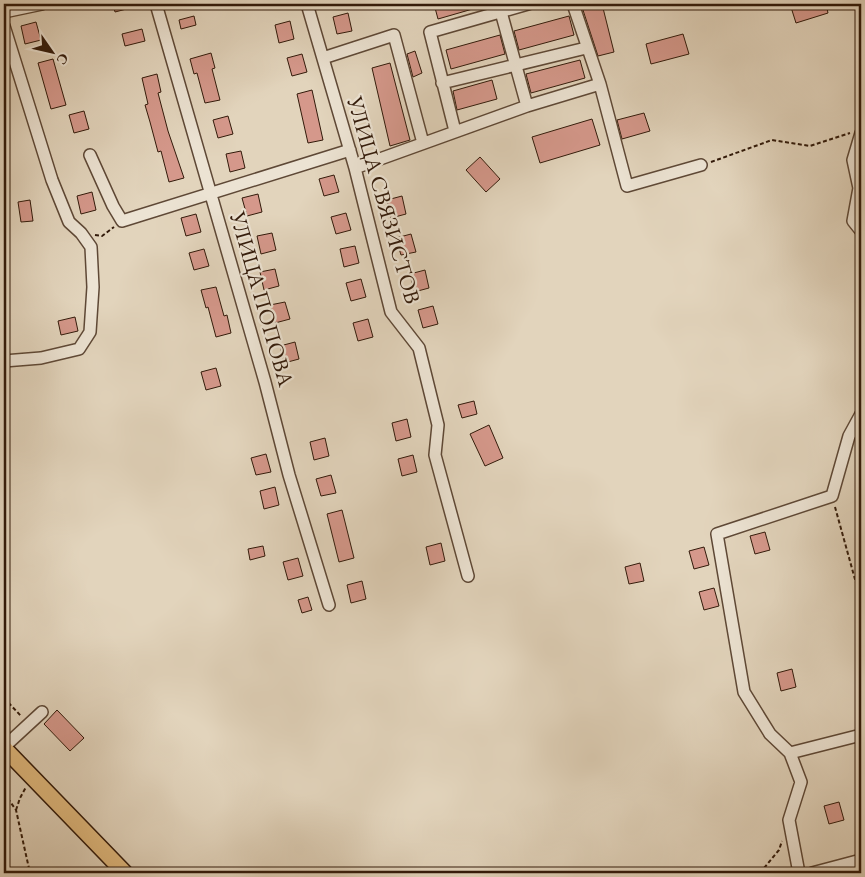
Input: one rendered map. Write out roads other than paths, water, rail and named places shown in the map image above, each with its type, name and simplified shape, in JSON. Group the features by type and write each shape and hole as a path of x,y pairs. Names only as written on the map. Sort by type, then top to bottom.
{"main road":[{"path":"4,747 125,873"}],"street":[{"path":"4,12 42,4"},
{"name":"УЛИЦА ПОПОВА","path":"156,4 212,193 289,475 330,605"},
{"name":"УЛИЦА СВЯЗИСТОВ","path":"308,4 355,168 391,312 419,348 438,425 435,455 468,576"},
{"path":"455,131 430,32 528,4"},
{"path":"573,4 586,48 600,84 627,186 701,165"},
{"path":"501,12 527,106"},
{"path":"4,26 52,180 68,222 81,233 92,247 93,287 90,332 79,349 41,358 4,361"},
{"path":"323,58 394,35 423,144"},
{"path":"442,83 586,48"},
{"path":"355,168 527,106 600,84"},
{"path":"857,132 853,160 859,188 853,221 861,231"},
{"path":"90,155 113,206 122,221 350,150"},
{"path":"800,873 789,820 801,782 790,753 770,734 744,692 717,534 832,496 849,436 861,414"},
{"path":"4,747 42,712"},
{"path":"790,753 861,735"},
{"path":"812,873 861,860"}]}
